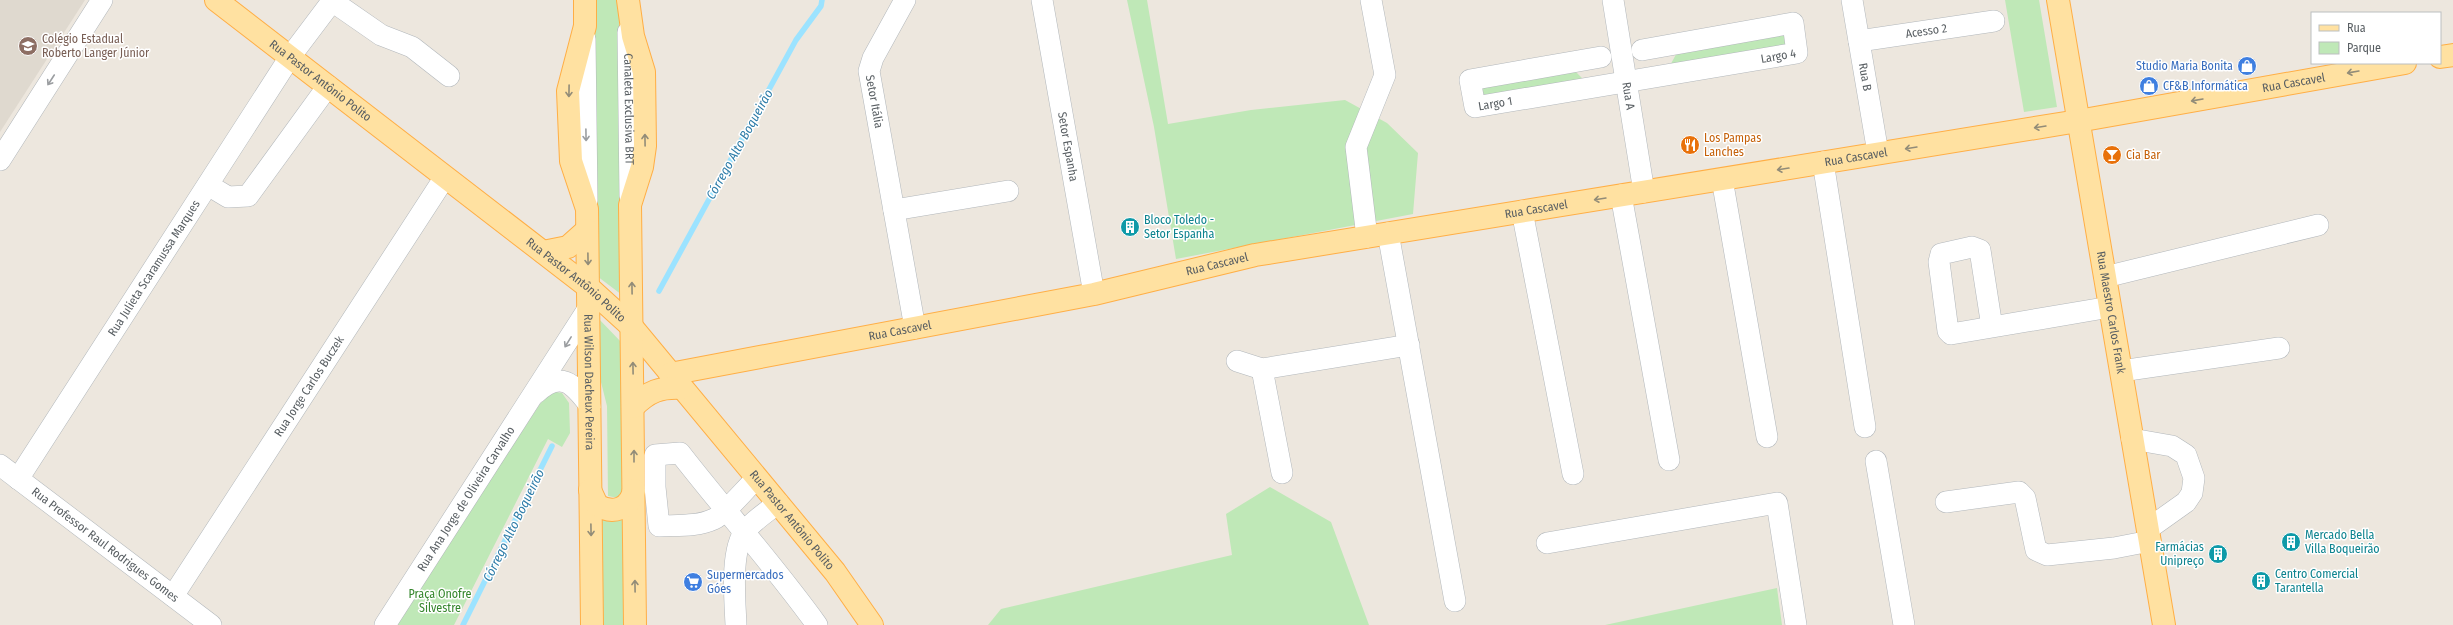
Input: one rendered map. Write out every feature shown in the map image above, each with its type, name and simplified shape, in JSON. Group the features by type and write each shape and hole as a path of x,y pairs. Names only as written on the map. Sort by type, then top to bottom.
{"main road":[{"name":"Rua Pastor Antônio Polito","path":"216,0 544,252 588,287 632,327 835,572 872,625"},
{"name":"Rua Wilson Dacheux Pereira","path":"585,0 585,26 568,90 571,161 587,219 592,625"},
{"name":"Rua Maestro Carlos Frank","path":"2058,0 2164,625"},
{"path":"628,7 644,72 645,146 645,156 630,205 635,625"},
{"path":"2441,57 2453,54"},
{"name":"Rua Cascavel","path":"633,407 655,389 666,387 676,381 915,328 1094,294 1255,255 2078,121 2399,64"},
{"path":"544,252 568,247 587,219"},
{"path":"590,490 597,504 611,511 618,510 629,502 634,490"}],"street":[{"path":"0,160 102,0"},
{"path":"333,0 381,35 412,47 449,76"},
{"name":"Rua Julieta Scaramussa Marques","path":"18,479 290,57 333,0"},
{"name":"Setor Itália","path":"905,0 873,58 869,71 915,328"},
{"name":"Setor Espanha","path":"1042,0 1094,294"},
{"path":"1367,237 1356,147 1385,75 1372,0"},
{"name":"Rua A","path":"1612,0 1644,192"},
{"name":"Rua B","path":"1852,0 1878,154"},
{"name":"Acesso 2","path":"1859,41 1994,20"},
{"name":"Largo 4","path":"1626,82 1797,53 1793,23 1642,50"},
{"path":"1655,77 1672,44"},
{"name":"Largo 1","path":"1601,57 1470,80 1475,107 1626,82"},
{"path":"1574,62 1598,87"},
{"path":"208,184 228,197 248,196 328,86"},
{"path":"1822,162 1865,427"},
{"name":"Rua Jorge Carlos Buczek","path":"173,596 445,177"},
{"path":"1722,179 1767,437"},
{"path":"894,210 1008,191"},
{"path":"1621,195 1669,460"},
{"path":"1522,211 1572,474"},
{"path":"2105,277 2318,225"},
{"path":"1388,233 1455,601"},
{"path":"1992,327 2110,307"},
{"name":"Rua Ana Jorge de Oliveira Carvalho","path":"385,625 536,393 588,308"},
{"path":"1237,361 1262,369 1409,345"},
{"path":"2121,371 2279,348"},
{"path":"1262,369 1282,473"},
{"name":"Rua Ana Jorge de Oliveira Carvalho","path":"536,393 548,382 564,381 578,390 590,406"},
{"path":"1946,502 2019,492 2025,498 2036,550 2047,555 2114,548 2149,535 2186,502 2192,493 2194,478 2186,455 2172,446 2132,439"},
{"path":"1876,461 1904,625"},
{"name":"Rua Professor Raul Rodrigues Gomes","path":"0,465 211,625"},
{"path":"757,478 735,498 727,509 817,625"},
{"path":"736,625 734,592 738,543 745,531 778,503"},
{"path":"1548,543 1777,503 1796,625"}],"shaded area":[{"name":"Colégio Estadual Roberto Langer Júnior","path":"0,0 85,0 0,132"}],"green space":[{"path":"593,0 619,0 622,295 597,276"},
{"path":"1127,0 1147,0 1168,124 1251,110 1345,100 1387,123 1418,153 1413,214 1176,259 1154,127"},
{"path":"2005,0 2039,0 2057,107 2024,112"},
{"path":"1788,31 1790,48 1668,69 1679,49"},
{"path":"1574,70 1584,80 1484,98 1482,87"},
{"path":"597,317 622,343 626,493 618,498 608,496 607,406 597,366"},
{"name":"Praça Onofre Silvestre","path":"556,392 562,393 569,403 570,433 562,447 548,439 454,625 395,625 540,404 549,394"},
{"path":"1270,487 1331,522 1369,625 988,625 1001,609 1232,555 1226,514"},
{"path":"600,515 614,521 626,519 627,625 601,625"},
{"path":"1777,588 1782,625 1605,625"}],"waterway":[{"name":"Córrego Alto Boqueirão","path":"659,291 796,40 821,6 822,0"},
{"name":"Córrego Alto Boqueirão","path":"463,625 552,446"}],"place":[{"name":"Colégio Estadual Roberto Langer Júnior","path":"28,46"},
{"name":"Studio Maria Bonita","path":"2247,66"},
{"name":"CF&B Informática","path":"2149,86"},
{"name":"Los Pampas Lanches","path":"1690,145"},
{"name":"Cia Bar","path":"2112,155"},
{"name":"Bloco Toledo - Setor Espanha","path":"1130,227"},
{"name":"Mercado Bella Villa Boqueirão","path":"2291,542"},
{"name":"Farmácias Unipreço","path":"2218,554"},
{"name":"Centro Comercial Tarantella","path":"2261,581"},
{"name":"Supermercados Góes","path":"693,582"}]}
